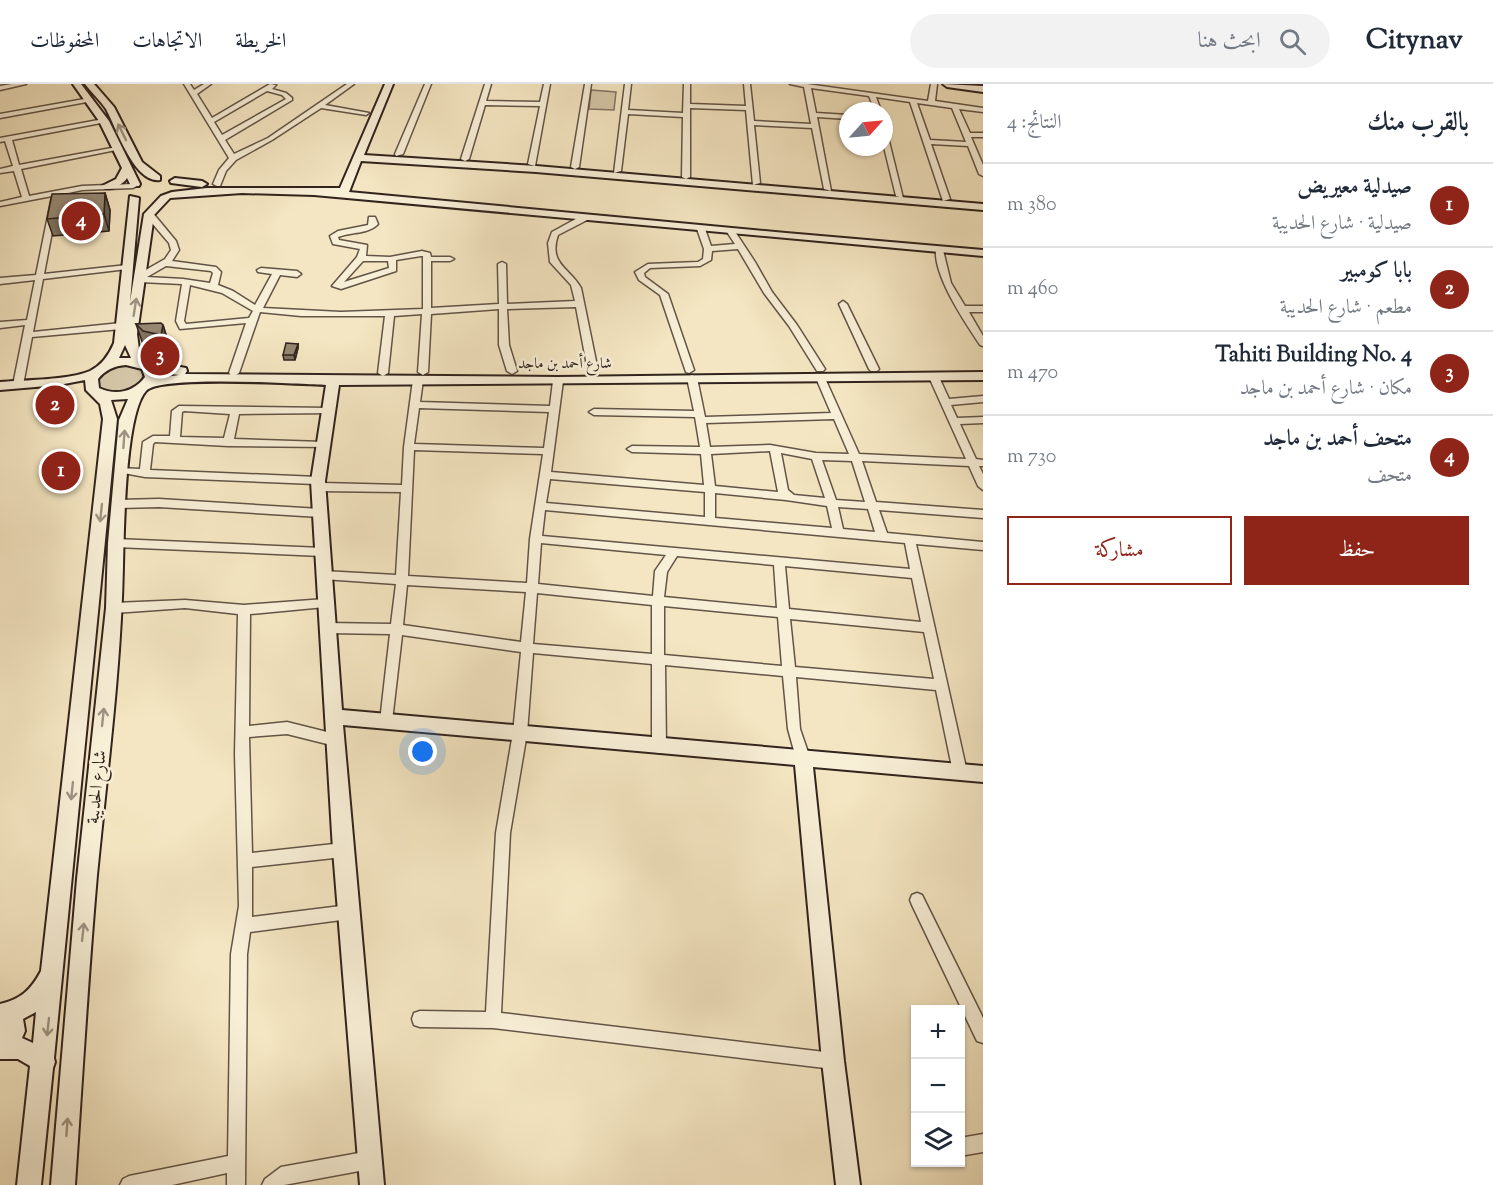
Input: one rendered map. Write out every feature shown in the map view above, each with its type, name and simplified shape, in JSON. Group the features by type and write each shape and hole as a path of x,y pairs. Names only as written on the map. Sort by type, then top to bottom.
{"street":[{"path":"0,88 23,84"},
{"path":"77,84 104,121 127,168 133,191 118,348 109,364 91,379 97,392"},
{"path":"90,84 109,108 138,164 156,178 527,204 758,227 983,245"},
{"path":"187,84 233,158"},
{"path":"192,93 208,84"},
{"path":"210,122 274,84"},
{"path":"217,184 223,170 233,158 270,139 322,106 351,84"},
{"path":"318,189 335,184 356,155 367,111 379,84"},
{"path":"345,191 351,174 345,173 367,138 389,84"},
{"path":"394,157 428,84"},
{"path":"465,159 488,84"},
{"path":"532,164 547,84"},
{"path":"574,167 588,84"},
{"path":"617,171 628,84"},
{"path":"686,177 687,84"},
{"path":"747,84 756,183"},
{"path":"793,84 983,110"},
{"path":"931,102 934,84"},
{"path":"947,84 983,87"},
{"path":"976,84 983,87"},
{"path":"807,86 828,189"},
{"path":"221,139 290,99 284,94 266,89"},
{"path":"872,95 875,102"},
{"path":"0,116 90,100"},
{"path":"913,100 929,142 946,199"},
{"path":"483,103 544,105"},
{"path":"322,106 375,112 367,138"},
{"path":"687,106 750,108"},
{"path":"955,106 971,144 979,154 983,174"},
{"path":"626,112 687,115"},
{"path":"814,115 839,116"},
{"path":"27,199 17,168 4,140 104,121"},
{"path":"752,123 816,126"},
{"path":"967,135 983,135"},
{"path":"929,142 971,144"},
{"path":"0,171 117,149"},
{"path":"356,155 983,207"},
{"path":"394,157 422,156 574,167 900,196 983,201"},
{"path":"890,156 900,196"},
{"path":"0,204 102,187 120,181 127,168"},
{"path":"133,191 156,178"},
{"path":"143,387 151,377 133,352 131,340 149,214 178,188 175,181"},
{"path":"102,187 133,191 148,201 214,190 298,193 345,191"},
{"path":"18,385 56,193"},
{"path":"298,193 586,216 730,232 983,254"},
{"path":"140,278 165,263 174,253 174,245 149,214"},
{"path":"586,216 555,234 551,250 557,267 574,282 593,371"},
{"path":"372,219 374,224 371,227 341,233 334,237 336,242 364,246 361,258 336,286 393,269 392,259"},
{"path":"701,229 709,258 702,263 648,266 639,272 642,278 664,294 691,374 707,449 711,491 710,520"},
{"path":"730,232 768,293 793,325 820,374 855,456 882,536"},
{"path":"708,249 740,246"},
{"path":"939,250 947,283 983,343"},
{"path":"361,258 392,259 424,253 427,259 427,312 409,447 402,579 386,721"},
{"path":"427,259 450,259"},
{"path":"165,263 213,268 217,272 213,287"},
{"path":"502,264 504,345 512,371"},
{"path":"0,281 127,267"},
{"path":"261,270 297,274"},
{"path":"234,373 252,320 277,272"},
{"path":"140,278 213,287 258,310 390,314 504,306 580,304"},
{"path":"186,282 180,321 183,327 252,320"},
{"path":"843,304 874,369"},
{"path":"961,309 983,309"},
{"path":"383,373 390,314"},
{"path":"0,325 30,322"},
{"path":"27,335 121,326"},
{"name":"شارع أحمد بن ماجد","path":"109,364 130,361 176,371 383,373 558,381 691,374"},
{"name":"شارع أحمد بن ماجد","path":"820,374 874,369 983,369"},
{"name":"شارع أحمد بن ماجد","path":"0,392 62,387 123,396 143,387 184,378 333,381 512,371 983,376"},
{"path":"0,386 59,381 95,374"},
{"path":"934,376 955,421 979,463 983,486"},
{"path":"333,381 318,484 343,850 372,1185"},
{"path":"493,1020 503,833 520,733 536,539 558,381"},
{"name":"شارع الحديبة","path":"63,1185 76,999 114,608 116,543 126,420 143,387"},
{"name":"شارع الحديبة","path":"29,1185 44,1062 111,419 107,404 97,392"},
{"path":"947,402 983,399"},
{"path":"414,405 554,408"},
{"path":"175,440 179,409 328,411"},
{"path":"228,443 235,411"},
{"path":"594,412 700,417 838,416"},
{"path":"955,421 983,420"},
{"path":"145,473 148,442 153,439 323,445"},
{"path":"409,447 548,451"},
{"path":"632,449 694,451 775,449 816,456 979,463"},
{"path":"775,449 783,492 787,496"},
{"path":"816,456 832,503 838,532"},
{"path":"122,470 408,489"},
{"path":"545,475 787,496 832,503 983,514"},
{"path":"119,504 159,503 320,513"},
{"path":"541,506 983,546"},
{"path":"909,538 960,772"},
{"path":"536,539 917,574"},
{"path":"116,543 322,552"},
{"path":"659,747 658,599 661,571 673,553"},
{"path":"779,561 794,729 803,758 833,1061 848,1185"},
{"path":"323,574 658,599 930,628"},
{"path":"114,608 185,604 244,610 325,603"},
{"path":"236,1185 239,954 246,906 243,732 244,610"},
{"path":"327,628 396,629 527,648 942,685"},
{"path":"333,717 982,775"},
{"path":"243,732 287,728 336,740"},
{"path":"244,861 343,850"},
{"path":"916,900 983,1035"},
{"path":"243,925 349,912"},
{"path":"0,1016 28,1007 42,992 53,969"},
{"path":"0,1016 12,1019 15,1025 14,1031 8,1037 0,1040"},
{"path":"420,1019 493,1020 833,1061"},
{"path":"0,1048 22,1048 32,1052 44,1062"},
{"path":"965,1146 983,1143"},
{"path":"271,1185 281,1176 370,1160"},
{"path":"129,1185 236,1163"}],"shaded area":[{"path":"591,90 616,92 614,110 589,109"},
{"path":"122,365 138,367 143,371 142,382 115,393 99,387 99,378 107,370"}],"building":[{"path":"105,193 104,214 47,219 52,194"},
{"path":"161,323 163,325 161,335 143,331 136,324"},
{"path":"286,343 298,344 294,355 283,355"}],"place":[{"name":"متحف أحمد بن ماجد","path":"81,221"},
{"name":"Tahiti Building No. 4","path":"160,356"},
{"name":"بابا كومبير","path":"55,405"},
{"name":"صيدلية معيريض","path":"61,471"}]}
